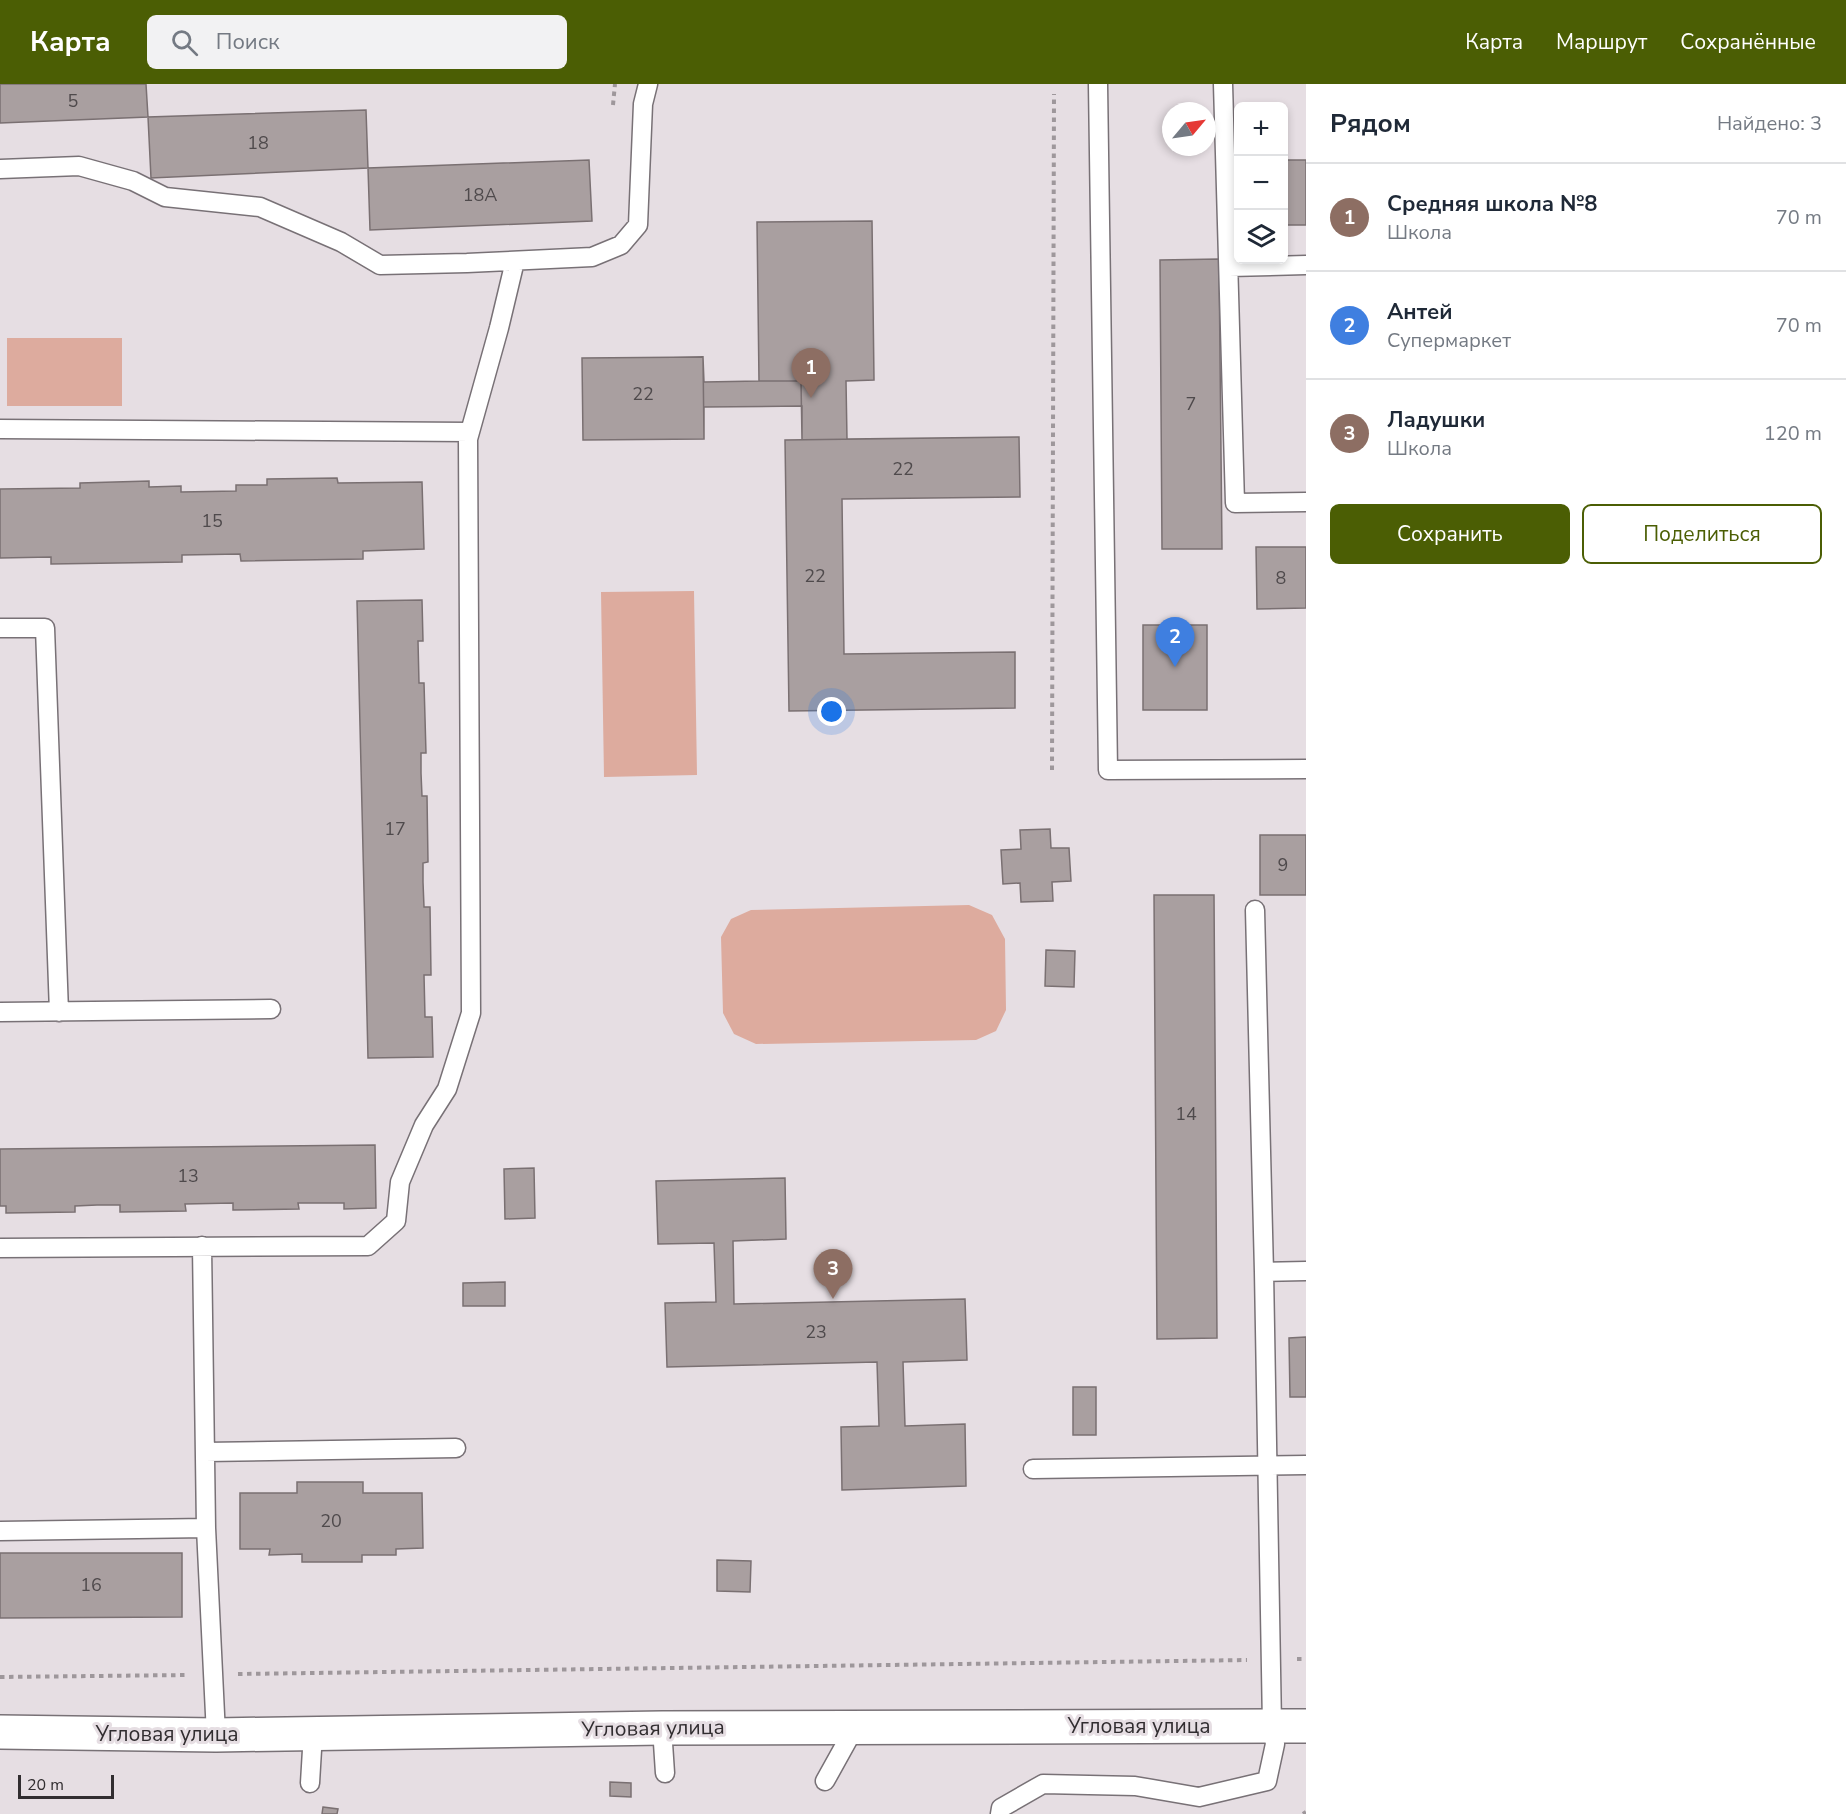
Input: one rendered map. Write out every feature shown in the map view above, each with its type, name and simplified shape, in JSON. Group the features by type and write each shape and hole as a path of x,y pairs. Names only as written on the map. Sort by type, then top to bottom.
{"street":[{"name":"Угловая улица","path":"0,1732 216,1735 662,1728 1306,1725"}],"lane":[{"path":"0,169 80,166 133,181 165,197 260,207 341,242 380,265 592,257 621,245 638,225 643,104 648,84"},
{"path":"1098,84 1108,770 1306,769"},
{"path":"1223,84 1235,503 1306,502"},
{"path":"0,1248 368,1246 396,1221 400,1182 424,1125 447,1089 471,1013 468,440 515,261"},
{"path":"1228,267 1306,266"},
{"path":"0,429 470,432"},
{"path":"0,628 45,628 59,1011"},
{"path":"1000,1814 1001,1808 1044,1784 1135,1786 1198,1797 1267,1781 1275,1744 1272,1726 1270,1660 1268,1465 1255,910"},
{"path":"0,1012 271,1009"},
{"path":"202,1246 207,1528 216,1735"},
{"path":"1264,1272 1306,1271"},
{"path":"205,1452 456,1448"},
{"path":"1033,1469 1306,1465"},
{"path":"0,1532 207,1528"},
{"path":"825,1781 855,1727"},
{"path":"662,1728 665,1773"},
{"path":"310,1783 313,1732"}],"path":[{"path":"613,105 615,84"},
{"path":"1052,770 1054,94"},
{"path":"0,1677 1306,1659"}],"shaded area":[{"path":"7,338 122,338 122,406 7,406"},
{"path":"694,591 697,775 604,777 601,592"},
{"path":"969,905 992,915 1005,939 1006,1010 996,1031 976,1040 756,1044 734,1034 723,1013 721,937 731,919 751,910"}],"building":[{"path":"0,84 146,84 148,117 0,123"},
{"path":"366,110 368,168 151,178 148,117"},
{"path":"589,160 592,221 370,230 368,168"},
{"path":"1288,160 1306,160 1306,225 1288,225"},
{"path":"872,221 874,380 846,381 847,439 1019,437 1020,497 842,499 844,654 1015,652 1015,708 789,711 785,440 802,440 801,381 759,381 757,222"},
{"path":"872,221 874,380 846,381 847,439 1019,437 1020,497 842,499 844,654 1015,652 1015,708 789,711 785,440 802,440 802,406 704,407 704,439 583,440 582,358 703,357 704,382 759,381 757,222"},
{"path":"1219,259 1222,549 1162,549 1160,260"},
{"path":"703,357 704,439 583,440 582,358"},
{"path":"1019,437 1020,497 842,499 844,654 1015,652 1015,708 789,711 785,440"},
{"path":"337,478 338,483 422,482 424,549 363,551 363,559 241,561 240,554 182,555 182,562 51,564 51,557 0,558 0,489 80,488 80,483 149,481 149,487 181,486 181,492 236,491 236,485 267,485 267,479"},
{"path":"1256,547 1306,547 1306,608 1257,609"},
{"path":"422,600 423,641 418,641 419,683 424,683 426,753 421,753 421,773 422,796 427,796 428,862 423,863 423,882 424,907 430,907 431,975 424,975 425,1017 432,1017 433,1057 368,1058 357,601"},
{"path":"1143,625 1207,625 1207,710 1143,710"},
{"path":"1050,829 1051,848 1069,848 1071,881 1052,882 1053,901 1021,902 1020,883 1003,884 1001,850 1021,849 1020,830"},
{"path":"1260,835 1306,835 1306,895 1260,895"},
{"path":"1154,895 1214,895 1217,1338 1157,1339"},
{"path":"1046,950 1075,951 1074,987 1045,986"},
{"path":"375,1145 376,1208 344,1209 344,1203 298,1203 299,1209 233,1210 233,1203 185,1204 186,1211 120,1212 120,1205 97,1205 75,1206 75,1212 6,1213 6,1206 0,1206 0,1149"},
{"path":"534,1168 535,1218 505,1219 504,1169"},
{"path":"785,1178 786,1239 733,1241 734,1304 965,1299 967,1360 903,1362 905,1426 965,1424 966,1486 842,1490 841,1427 879,1426 877,1362 667,1367 665,1303 716,1302 714,1243 658,1244 656,1181"},
{"path":"505,1282 505,1306 463,1306 463,1283"},
{"path":"1306,1337 1306,1397 1290,1397 1289,1338"},
{"path":"1073,1387 1096,1387 1096,1435 1073,1435"},
{"path":"297,1482 363,1482 363,1493 422,1493 423,1548 396,1549 396,1555 362,1555 362,1562 302,1562 302,1554 269,1555 270,1549 240,1549 240,1493 297,1493"},
{"path":"0,1553 182,1553 182,1617 0,1618"},
{"path":"717,1560 751,1561 750,1592 717,1591"},
{"path":"610,1782 631,1783 631,1797 610,1796"},
{"path":"323,1807 338,1809 337,1814 322,1814"}],"place":[{"name":"Средняя школа №8","path":"811,398"},
{"name":"Антей","path":"1175,667"},
{"name":"Ладушки","path":"833,1299"}]}
